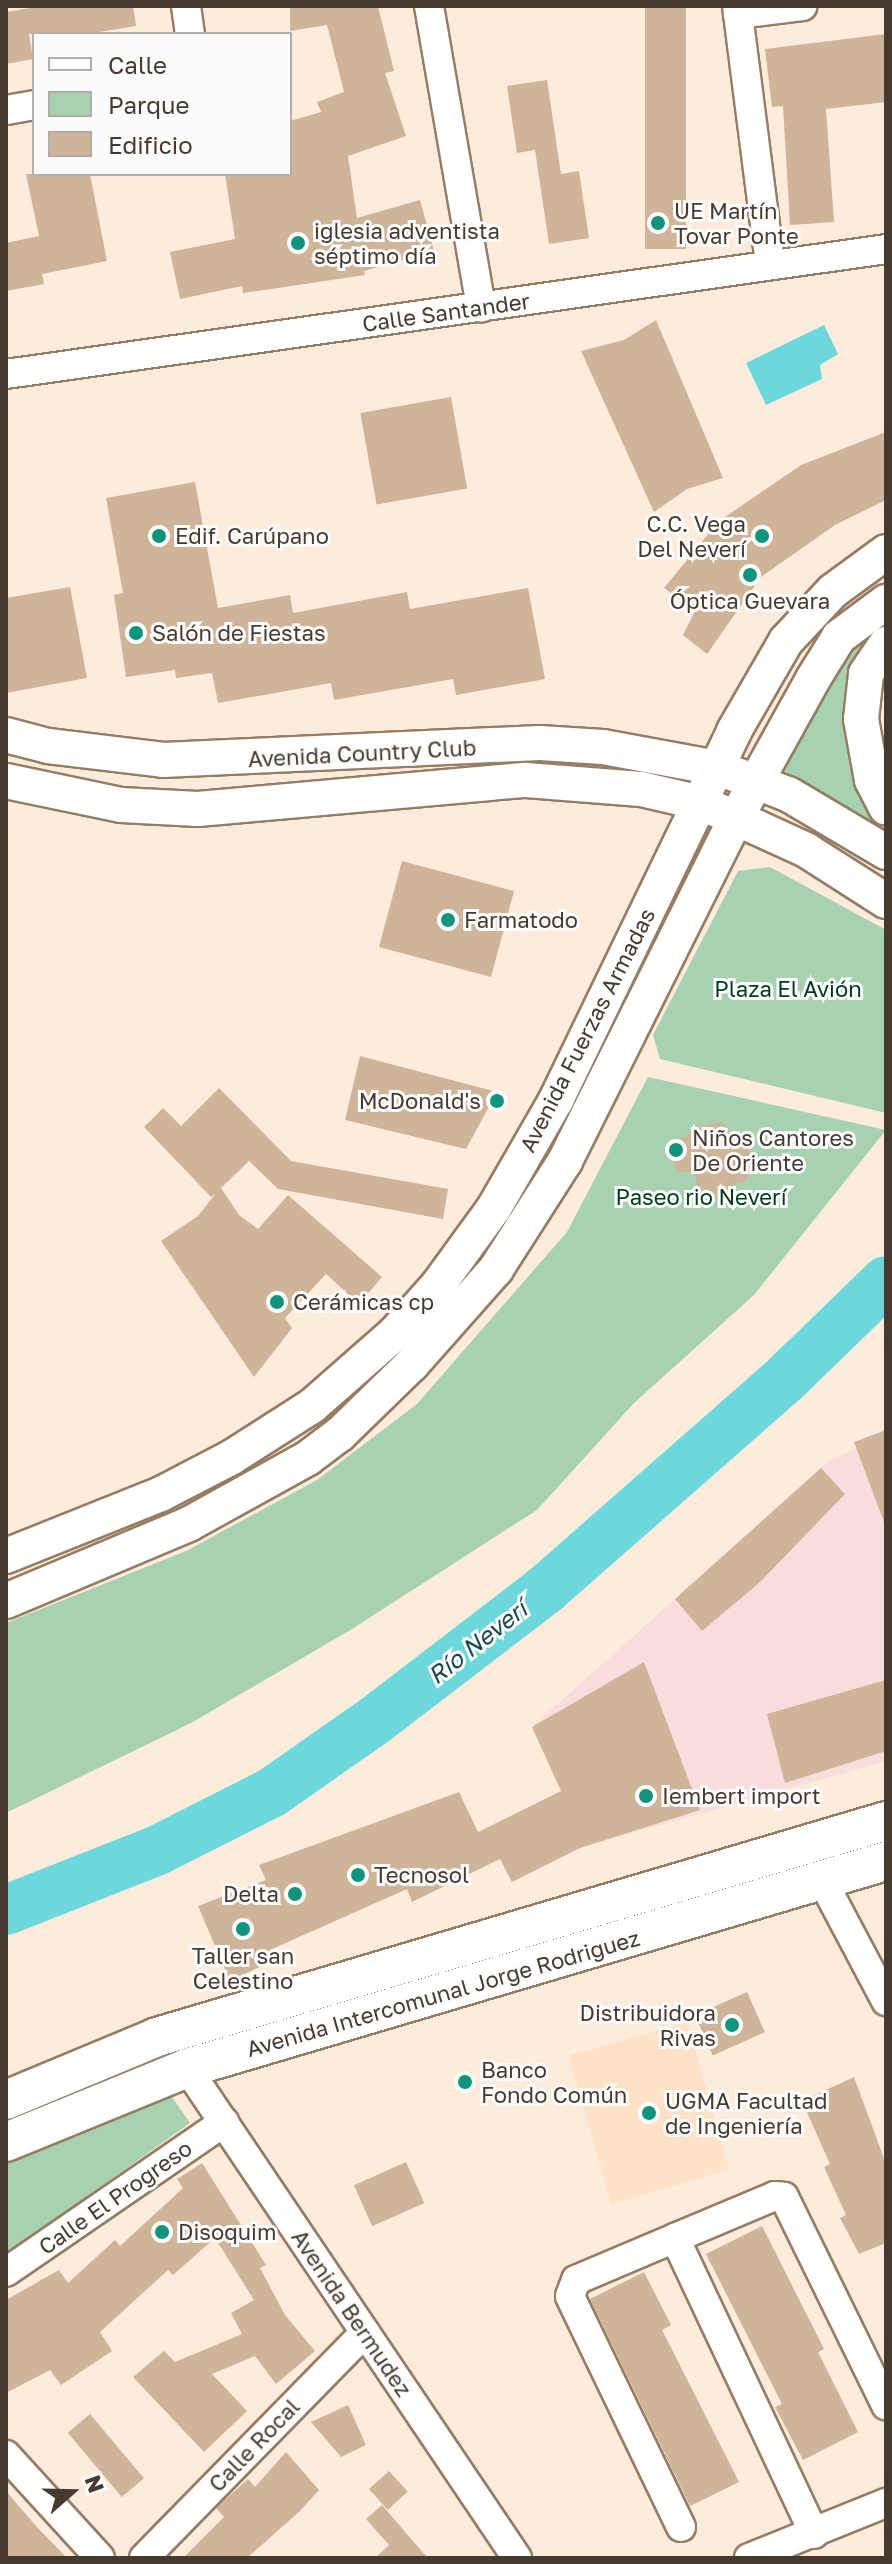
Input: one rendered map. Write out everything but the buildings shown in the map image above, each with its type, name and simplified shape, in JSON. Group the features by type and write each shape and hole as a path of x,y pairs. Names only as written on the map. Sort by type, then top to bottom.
{"main road":[{"name":"Avenida Intercomunal Jorge Rodriguez","path":"6,2100 157,2037 886,1821"},
{"name":"Avenida Intercomunal Jorge Rodriguez","path":"6,2142 180,2071 886,1861"}],"street":[{"path":"186,6 190,32"},
{"path":"429,6 481,308"},
{"path":"770,263 738,10 803,6"},
{"path":"6,110 32,105"},
{"name":"Calle Santander","path":"6,374 481,308 770,263 886,249"},
{"name":"Avenida Fuerzas Armadas","path":"6,1556 161,1494 232,1457 312,1406 395,1333 494,1208 556,1100 717,768 786,641 833,591 886,552"},
{"name":"Avenida Fuerzas Armadas","path":"6,1601 127,1552 249,1493 340,1434 412,1364 496,1269 534,1216 693,913 736,818 839,637 886,602"},
{"path":"886,644 866,674 861,719 872,780 886,808"},
{"name":"Avenida Country Club","path":"6,735 163,760 540,743 603,747 717,768 756,782 788,794 886,852"},
{"name":"Avenida Country Club","path":"6,781 121,805 198,809 526,780 641,789 701,803 736,818 806,850 886,901"},
{"path":"822,1880 886,2001"},
{"name":"Avenida Bermudez","path":"180,2071 359,2338 496,2558"},
{"name":"Calle El Progreso","path":"6,2272 218,2126"},
{"path":"681,2527 570,2296 576,2280 775,2196 784,2197 886,2405"},
{"path":"675,2238 814,2534"},
{"name":"Avenida Bermudez","path":"359,2338 517,2558"},
{"name":"Calle Rocal","path":"144,2558 359,2338"},
{"path":"6,2455 100,2558"},
{"path":"749,2558 886,2503"}],"shaded area":[{"path":"886,1435 886,1761 586,1846 532,1727 829,1461"},
{"name":"UGMA Facultad de Ingeniería","path":"687,2022 729,2170 611,2204 569,2056"}],"green space":[{"path":"886,616 854,750 883,830 770,771 843,649"},
{"name":"Plaza El Avión","path":"770,867 886,930 886,1113 660,1059 653,1035 738,871"},
{"name":"Paseo rio Neverí","path":"648,1077 886,1130 754,1295 634,1403 537,1510 352,1629 191,1723 6,1813 6,1623 186,1551 317,1480 417,1404 567,1232"},
{"path":"168,2091 190,2123 6,2254 6,2161"}],"water":[{"path":"824,325 838,354 820,365 822,379 766,405 746,363"}],"waterway":[{"name":"Río Neverí","path":"6,1910 158,1850 271,1793 374,1721 546,1589 786,1378 886,1281"}],"place":[{"name":"UE Martín Tovar Ponte","path":"658,223"},
{"name":"iglesia adventista séptimo día","path":"298,243"},
{"name":"Edif. Carúpano","path":"159,536"},
{"name":"C.C. Vega Del Neverí","path":"762,536"},
{"name":"Óptica Guevara","path":"750,575"},
{"name":"Salón de Fiestas","path":"136,633"},
{"name":"Farmatodo","path":"448,920"},
{"name":"McDonald's","path":"497,1101"},
{"name":"Niños Cantores De Oriente","path":"676,1150"},
{"name":"Cerámicas cp","path":"277,1302"},
{"name":"Iembert import","path":"646,1796"},
{"name":"Tecnosol","path":"358,1875"},
{"name":"Delta","path":"295,1894"},
{"name":"Taller san Celestino","path":"243,1929"},
{"name":"Distribuidora Rivas","path":"732,2025"},
{"name":"Banco Fondo Común","path":"465,2082"},
{"name":"UGMA Facultad de Ingeniería","path":"649,2113"},
{"name":"Disoquim","path":"162,2232"}]}
